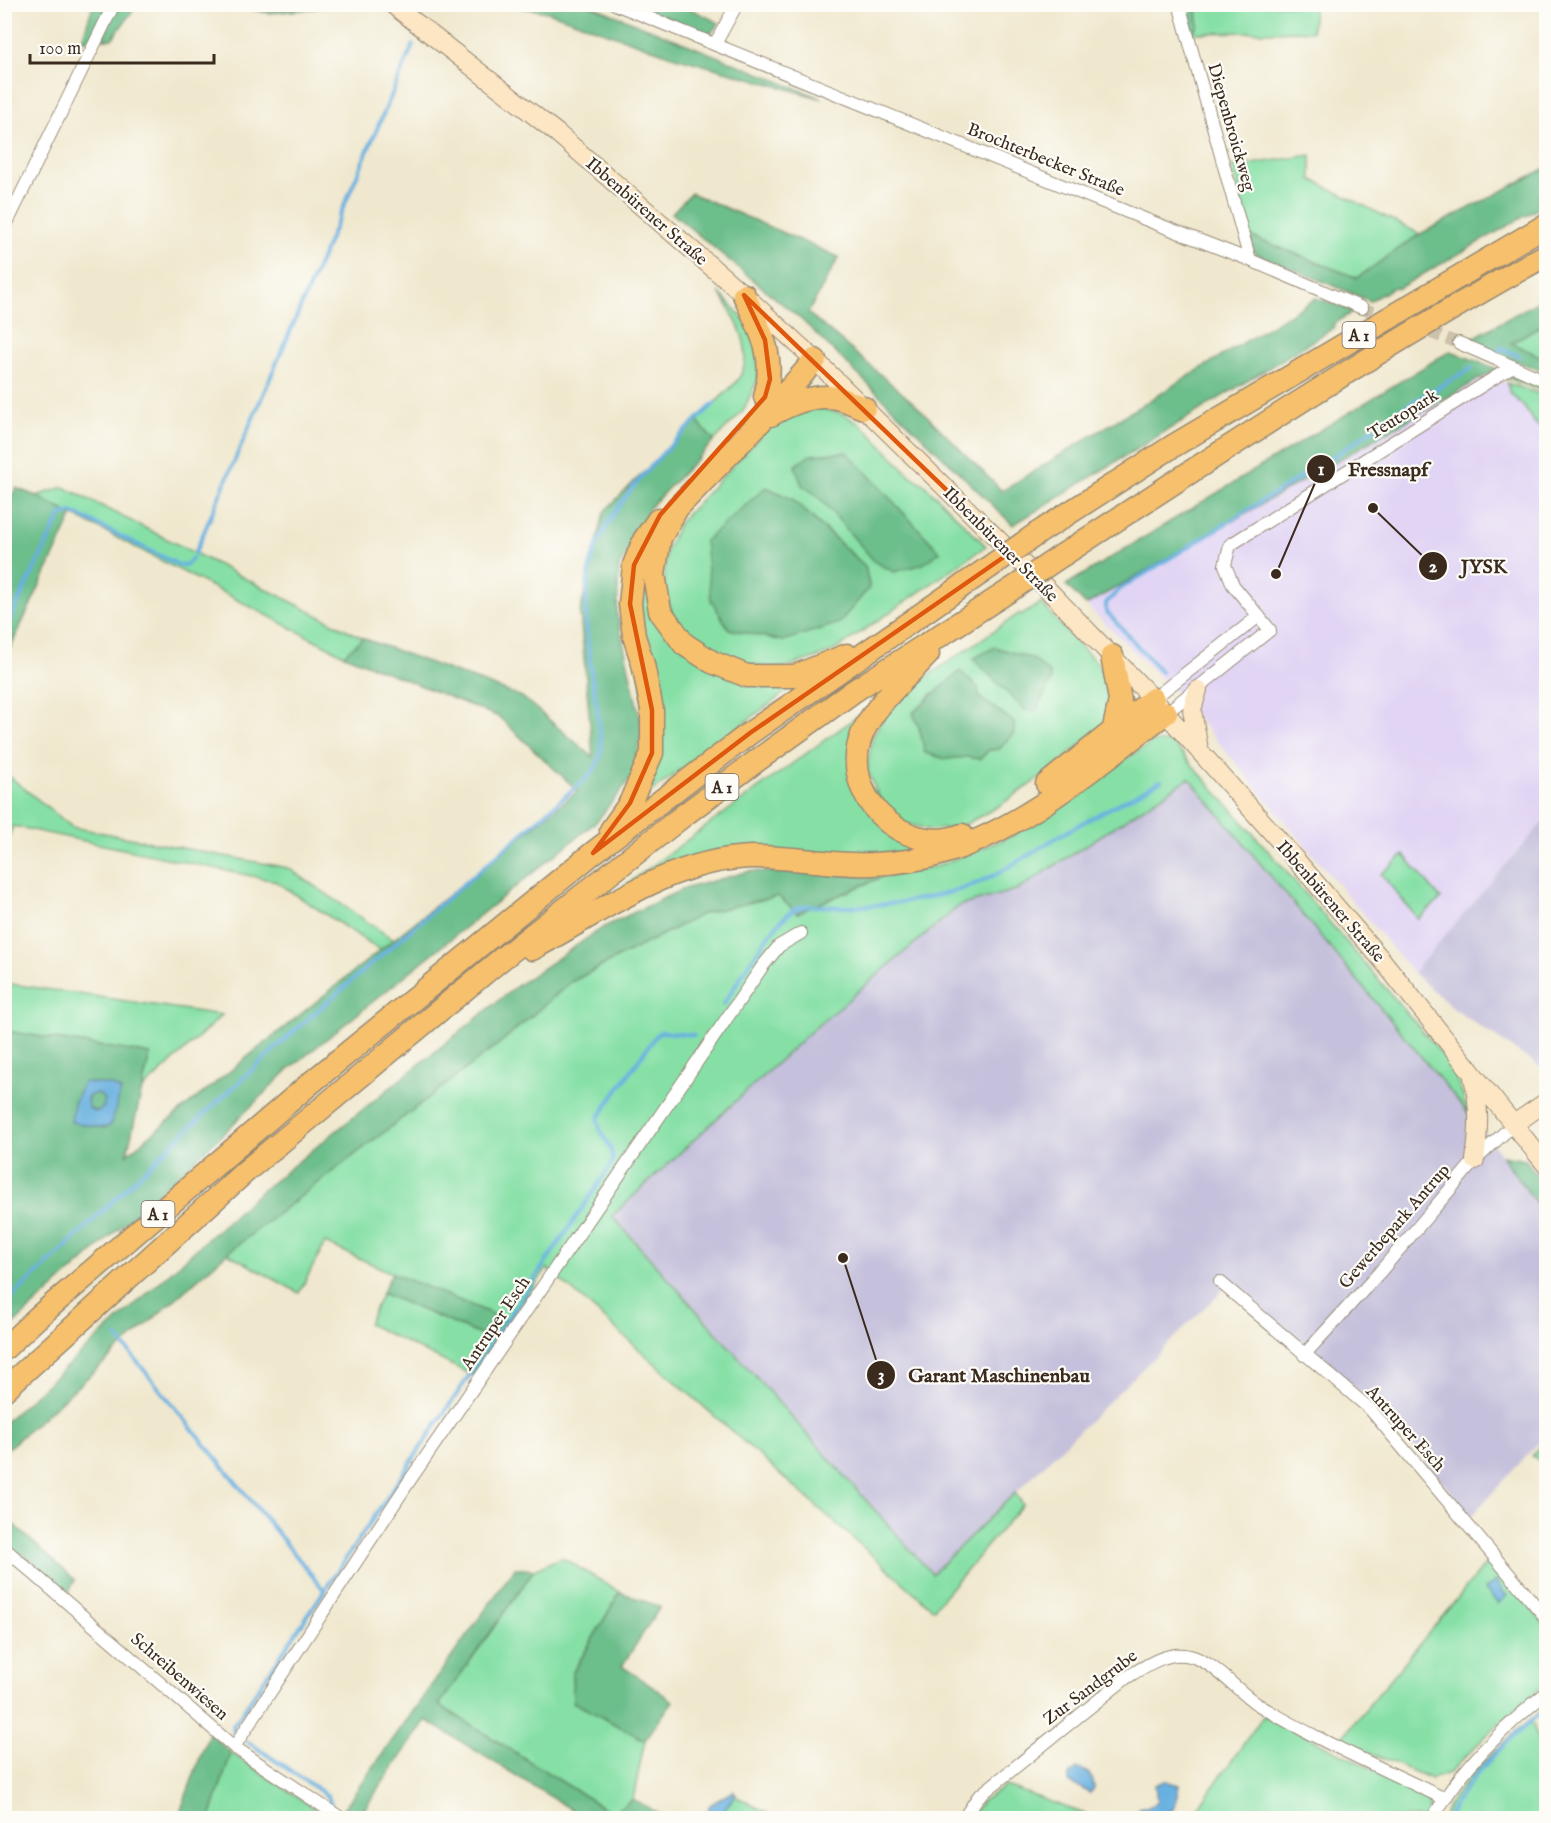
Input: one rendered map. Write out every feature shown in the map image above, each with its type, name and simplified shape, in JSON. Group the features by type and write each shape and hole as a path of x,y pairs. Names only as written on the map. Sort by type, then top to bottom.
{"highway":[{"name":"A 1","path":"4,1349 37,1318 312,1082 593,853 750,733 1038,533 1173,446 1546,225"},
{"name":"A 1","path":"4,1390 246,1171 500,961 684,814 854,691 1061,556 1338,379 1496,282 1546,255"},
{"path":"744,295 765,340 770,379 765,397"},
{"path":"593,853 630,803 652,753 652,710 643,664 634,636 630,604 634,565 644,540 660,515 751,419 765,397 810,355"},
{"path":"810,355 762,420 677,508 660,538 654,574 660,611 684,644 712,662 747,676 795,676 843,657 915,619"},
{"path":"762,420 786,406 810,399 836,398 864,408"},
{"path":"954,627 886,698 862,733 857,767 867,798 883,819 906,834 922,839 936,839 958,837 983,827 1037,792 1114,728 1160,706"},
{"path":"1112,656 1120,700 1114,728"},
{"path":"500,961 532,949 654,881 702,864 752,857 872,865 941,854 1020,818 1038,806 1160,706"}],"main road":[{"name":"Ibbenbürener Straße","path":"392,4 557,133 744,295 810,355 1026,567 1160,706 1382,960 1546,1165"},
{"path":"1198,690 1192,710 1199,751"},
{"path":"1472,1072 1479,1104 1479,1133 1475,1161"},
{"path":"1515,1124 1546,1102"}],"street":[{"path":"4,228 114,4"},
{"name":"Brochterbecker Straße","path":"615,4 1251,260 1362,308"},
{"path":"715,44 737,4"},
{"name":"Diepenbroickweg","path":"1179,4 1251,260"},
{"path":"1458,343 1546,381"},
{"name":"Teutopark","path":"1160,706 1198,690 1270,630 1233,585 1225,566 1230,545 1513,366"},
{"path":"1160,706 1259,616"},
{"name":"Antruper Esch","path":"234,1747 410,1480 762,967 779,946 801,933"},
{"name":"Gewerbepark Antrup","path":"1304,1355 1379,1273 1475,1161 1515,1124"},
{"name":"Antruper Esch","path":"1220,1282 1370,1409 1546,1618"},
{"name":"Schreibenwiesen","path":"4,1548 234,1747 341,1818"},
{"name":"Zur Sandgrube","path":"964,1818 978,1797 1126,1678 1154,1662 1174,1655 1190,1656 1206,1664 1254,1702 1289,1722 1445,1799"},
{"path":"1433,1818 1469,1765 1493,1738 1546,1693"}],"highlighted area":[{"path":"744,295 1011,552 750,733 593,853 630,803 652,753 652,710 630,604 634,565 660,515 765,397 770,379 765,340"}],"shaded area":[{"path":"1488,376 1546,398 1546,818 1413,973 1179,696 1086,605"},
{"path":"1189,778 1489,1138 1546,1217 1546,1435 1471,1516 1379,1407 1301,1343 1232,1281 933,1574 612,1215 809,1033 959,906 1019,889"},
{"path":"1546,818 1546,1071 1454,1009 1413,973"}],"green space":[{"path":"93,5 108,5 91,40 82,40"},
{"path":"117,5 137,5 112,39 103,39"},
{"path":"229,5 352,5 269,13"},
{"path":"506,5 590,5 823,99 675,57 548,12"},
{"path":"637,5 683,5 719,23 711,33"},
{"path":"1182,5 1197,5 1198,26 1190,34"},
{"path":"1197,5 1314,5 1312,31 1194,33 1193,30 1198,25"},
{"path":"1311,155 1311,179 1420,234 1357,278 1250,236 1232,167"},
{"path":"1546,168 1546,204 1399,288 1394,287 1370,301 1254,253 1250,236 1357,278 1420,234"},
{"path":"691,193 839,257 808,313 915,404 1002,491 1316,298 1354,311 1332,325 1335,327 1013,525 803,321 672,213"},
{"path":"719,292 740,315 757,343 758,379 743,411 714,441 696,420 736,383 744,367 745,356 737,322"},
{"path":"1546,297 1546,322 1511,343 1546,359 1546,373 1468,341"},
{"path":"1546,322 1546,359 1510,343"},
{"path":"1450,351 1497,369 1086,605 1066,585"},
{"path":"1512,375 1546,387 1546,392 1506,378"},
{"path":"1507,383 1546,396 1546,433 1510,393"},
{"path":"818,408 843,414 862,425 911,476 925,485 986,546 835,650 782,668 737,664 690,638 672,614 664,592 666,551 679,523 766,430 791,415","holes":["818,496 894,572 875,562","792,499 865,566 869,585 784,641 729,629 711,600"]},
{"path":"696,420 714,441 650,507 619,567 617,614 642,728 634,774 597,821 288,1070 224,1133 5,1332 4,1031 150,1054 127,1154 578,791 499,717 344,655 363,638 522,697 593,757 580,613 604,512","holes":["83,1083 121,1090 104,1128 74,1104"]},
{"path":"847,452 940,552 923,564 894,572 875,562 818,496 802,485 795,466 810,455"},
{"path":"64,487 363,638 344,655 36,496"},
{"path":"766,487 792,499 865,567 869,585 869,588 839,623 783,641 729,629 711,600 705,541"},
{"path":"16,488 73,515 5,659 5,510"},
{"path":"652,547 683,649 802,680 640,800 649,778 635,611"},
{"path":"1041,603 1098,664 1112,691 1108,720 1046,774 999,806 966,824 954,828 931,830 904,823 881,802 868,772 873,736 886,713 913,686 1020,613 1022,615","holes":["978,688 979,697 1014,733 999,749 989,750 980,759 967,757 946,759 925,753 920,730 913,713 933,693"]},
{"path":"995,647 1033,659 1050,674 1051,681 1036,711 1025,710 973,659"},
{"path":"960,671 978,688 979,697 1014,722 1014,733 999,749 989,750 980,759 967,757 946,759 925,753 920,730 913,713"},
{"path":"873,705 854,768 918,842 918,855 775,852 620,889"},
{"path":"1152,742 1172,742 1280,864 1452,1066 1469,1114 1189,778 1019,889 959,906 809,1033 612,1216 932,1574 1015,1493 1023,1504 933,1609 547,1268 510,1321 325,1243 299,1293 227,1253 501,1042 571,982 704,913 778,896 797,913 882,877 937,866 1012,836"},
{"path":"5,773 72,827 288,868 394,940 380,950 275,881 13,826 5,847"},
{"path":"1404,855 1441,899 1418,919 1381,874"},
{"path":"750,871 882,877 797,913 778,896 704,913 571,982 501,1042 227,1253 5,1451 5,1422 254,1197 518,985 604,927 683,889"},
{"path":"4,983 222,1015 142,1090 150,1054 5,1031"},
{"path":"96,1093 102,1096 105,1102 102,1108 96,1111 90,1108 87,1102 90,1096"},
{"path":"1502,1156 1526,1160 1546,1189 1546,1217"},
{"path":"392,1273 510,1321 497,1342 382,1293"},
{"path":"382,1293 497,1342 474,1376 368,1324"},
{"path":"1546,1439 1546,1464 1532,1456"},
{"path":"4,1516 75,1580 69,1592 24,1555 5,1550"},
{"path":"561,1557 620,1592 572,1674 573,1702 645,1740 633,1799 612,1813 439,1705 534,1570"},
{"path":"1490,1559 1546,1626 1546,1683 1488,1734 1449,1773 1431,1779 1340,1740"},
{"path":"515,1568 534,1570 439,1705 612,1813 633,1799 666,1818 585,1818 426,1720 358,1818 342,1811"},
{"path":"620,1592 660,1607 622,1666 673,1701 645,1740 573,1702 572,1674"},
{"path":"1264,1715 1422,1794 1430,1806 1425,1818 1191,1818"},
{"path":"1531,1719 1546,1763 1546,1818 1442,1818 1469,1777 1493,1752"},
{"path":"209,1733 231,1753 210,1818 178,1818"},
{"path":"231,1753 329,1818 210,1818"},
{"path":"1006,1786 1096,1818 970,1818 982,1801"},
{"path":"733,1795 777,1818 719,1818"}],"water":[{"path":"83,1082 111,1085 121,1090 111,1125 104,1128 71,1122 74,1104","holes":["95,1093 105,1100 103,1108 96,1112 89,1108 87,1101 88,1097"]},
{"path":"1495,1581 1507,1596 1498,1604 1485,1589"},
{"path":"1077,1769 1087,1772 1093,1780 1094,1788 1090,1793 1069,1782 1069,1775"},
{"path":"1165,1781 1179,1785 1175,1806 1168,1815 1145,1815 1139,1811 1139,1808 1151,1806 1157,1802 1155,1785"},
{"path":"733,1791 736,1794 718,1818 703,1818 710,1805"}],"waterway":[{"path":"438,12 443,4"},
{"path":"195,553 413,45"},
{"path":"1499,351 1500,348 1519,356"},
{"path":"1161,672 1106,611 1106,603 1120,589 1330,459 1408,405 1472,368"},
{"path":"4,1304 302,1024 591,774 600,758 601,751 586,620 591,563 599,541 625,497 660,456 715,403"},
{"path":"4,631 61,515 72,512 179,565 186,565 193,558"},
{"path":"723,1005 768,936 779,923 798,908 887,904 928,898 967,887 995,875 1073,828 1161,781"},
{"path":"234,1732 233,1726 612,1164 612,1152 600,1130 598,1118 657,1034 661,1032 694,1035"},
{"path":"117,1337 324,1590"},
{"path":"1447,1818 1478,1772 1504,1745 1546,1708"},
{"path":"248,1742 328,1796 331,1805"}],"tunnel":[{"path":"1362,308 1459,343"}],"place":[{"name":"JYSK","path":"1373,508"},
{"name":"Fressnapf","path":"1276,574"},
{"name":"Garant Maschinenbau","path":"843,1258"}]}
